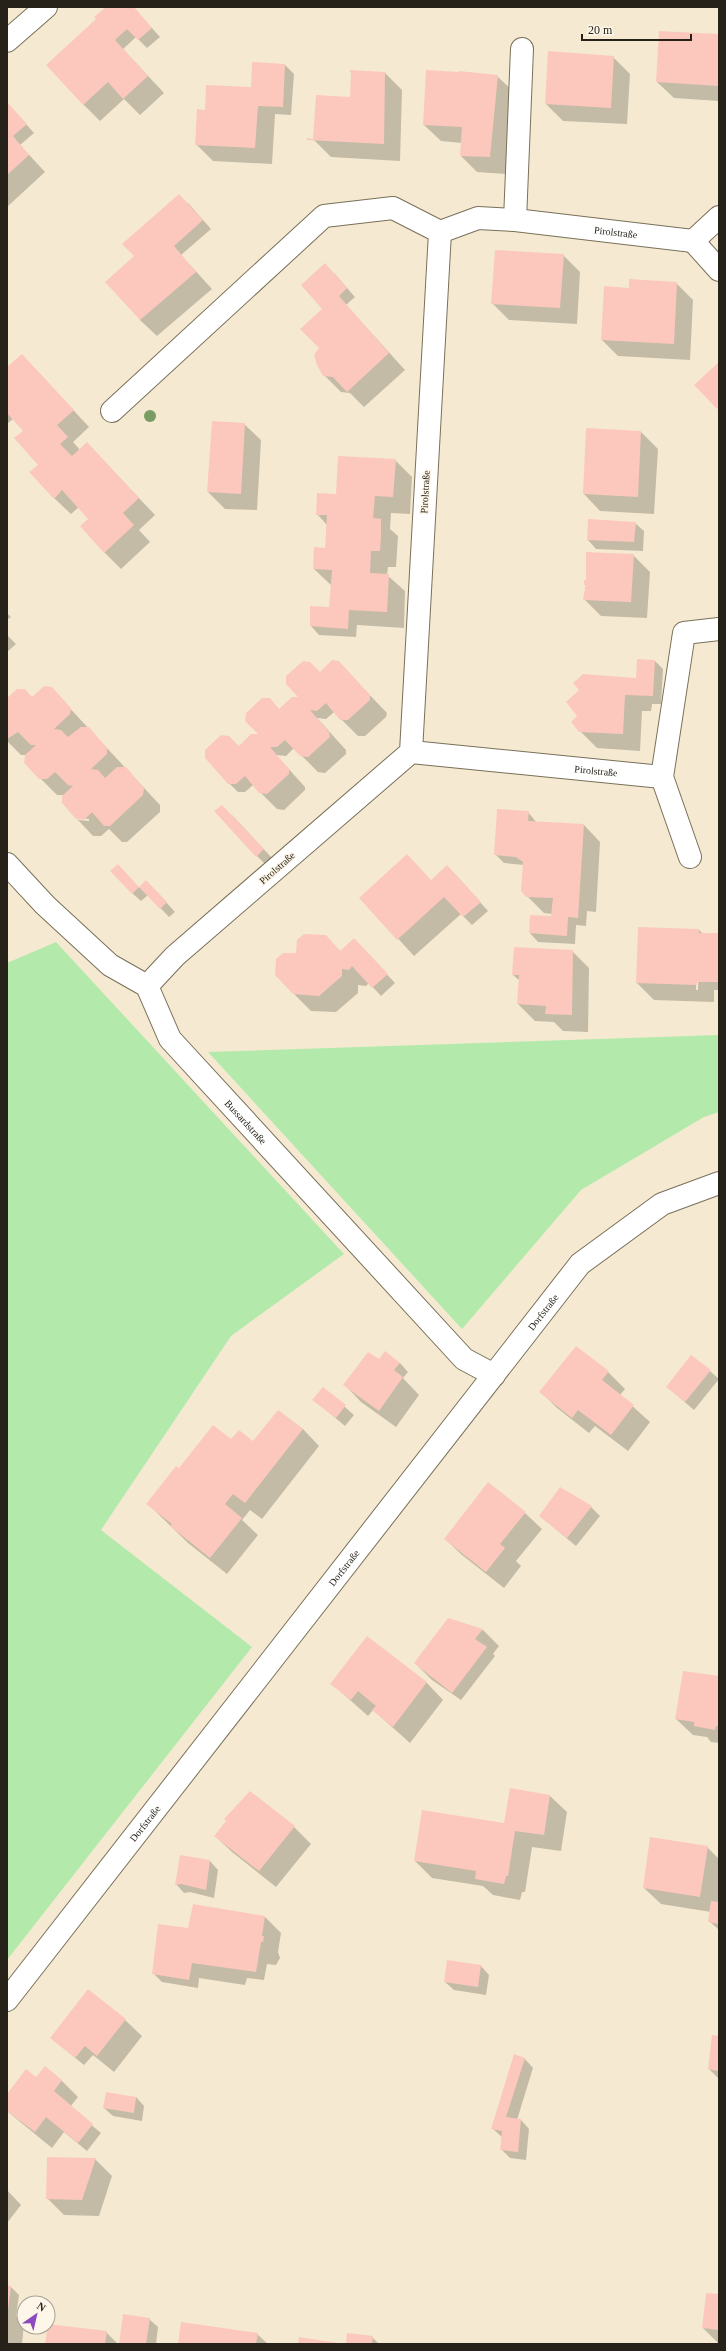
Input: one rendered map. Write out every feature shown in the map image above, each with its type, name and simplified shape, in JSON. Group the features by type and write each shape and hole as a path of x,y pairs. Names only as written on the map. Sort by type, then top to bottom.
{"street":[{"path":"7,41 46,7"},
{"path":"515,220 522,49"},
{"path":"112,411 324,216 393,208 440,232"},
{"path":"719,216 693,241 719,270"},
{"name":"Pirolstraße","path":"147,986 175,956 411,752 440,232 478,218 515,220 693,241"},
{"path":"690,857 662,777 684,633 719,628"},
{"name":"Pirolstraße","path":"411,752 662,777"},
{"path":"7,864 45,905 110,965 147,986"},
{"name":"Bussardstraße","path":"147,986 170,1039 464,1359 494,1375"},
{"name":"Dorfstraße","path":"7,2000 580,1264 662,1204 719,1183"}],"green space":[{"path":"56,942 344,1254 231,1336 101,1530 252,1647 7,1960 7,963"},
{"path":"719,1035 719,1112 704,1117 581,1190 462,1329 208,1052"}],"building":[{"path":"106,7 134,7 152,28 138,40 127,29 115,40 148,76 123,99 108,82 83,105 46,65 96,19 94,17"},
{"path":"659,31 719,34 719,86 656,82"},
{"path":"548,51 614,56 611,108 545,104"},
{"path":"252,62 285,64 283,107 258,106 255,148 195,145 197,109 205,110 206,85 251,87"},
{"path":"349,70 385,72 384,144 307,140 307,138 313,139 316,95 350,97 351,72"},
{"path":"426,70 459,71 498,75 490,157 460,156 462,127 423,125"},
{"path":"7,102 27,124 13,136 29,155 7,175"},
{"path":"179,194 203,220 174,246 196,272 140,320 105,282 134,256 122,244"},
{"path":"495,250 564,254 560,308 491,304"},
{"path":"325,263 347,288 339,296 389,353 347,392 333,377 323,376 314,355 319,348 300,329 322,309 301,285"},
{"path":"629,279 677,282 674,344 601,340 604,286 629,288"},
{"path":"22,354 74,410 57,425 68,437 60,444 72,456 87,442 139,498 123,513 134,525 104,553 80,526 88,519 62,490 54,499 29,472 38,465 14,438 23,431 7,413 7,367"},
{"path":"719,362 719,407 717,409 694,385"},
{"path":"212,421 245,423 241,494 207,492"},
{"path":"586,428 641,431 638,497 583,494"},
{"path":"338,456 396,459 393,497 375,496 373,518 381,519 380,551 371,551 370,573 389,574 387,612 349,610 348,629 310,626 310,606 329,607 332,570 313,569 314,547 325,548 327,515 316,515 317,493 336,494"},
{"path":"588,519 636,522 634,542 587,540"},
{"path":"586,552 634,554 631,602 583,600 586,585 584,585 584,580 586,580"},
{"path":"637,659 655,660 653,696 625,695 623,734 579,732 571,722 577,716 566,702 579,690 573,683 583,674 636,678"},
{"path":"332,660 339,661 370,695 370,700 348,720 340,720 326,703 317,711 310,710 329,732 330,737 308,757 300,756 285,740 277,747 270,747 289,769 289,774 267,794 259,793 245,776 236,784 228,784 205,758 205,750 221,735 229,736 239,746 251,734 258,734 245,721 246,713 262,698 270,698 279,709 292,697 298,697 286,684 286,676 303,661 310,662 320,672"},
{"path":"44,686 52,687 71,708 70,714 54,729 61,730 68,737 81,727 89,727 107,748 107,754 91,769 98,770 105,778 117,767 126,767 144,788 143,795 110,826 104,826 92,812 84,820 76,819 62,803 62,796 73,786 68,785 55,772 47,779 39,779 24,763 25,755 36,745 31,745 18,732 7,739 7,698 17,689 25,689 32,697"},
{"path":"222,805 264,849 256,857 214,811"},
{"path":"497,809 529,811 528,821 584,824 578,918 568,917 567,936 529,933 530,915 551,916 553,898 526,897 521,891 523,862 516,857 494,855"},
{"path":"407,854 431,880 447,865 481,902 463,917 444,897 397,940 359,898"},
{"path":"118,864 139,887 132,894 110,871"},
{"path":"146,880 167,902 160,909 139,887"},
{"path":"638,927 699,929 699,933 719,933 719,982 697,982 697,985 636,983"},
{"path":"304,934 326,935 340,951 354,938 388,974 372,988 352,966 349,970 342,969 342,976 319,996 293,994 275,975 276,959 283,953 296,953 297,940"},
{"path":"514,947 573,950 572,1015 545,1014 546,1006 517,1004 519,975 512,975"},
{"path":"576,1346 609,1371 602,1380 634,1405 611,1435 578,1410 572,1418 539,1392"},
{"path":"385,1351 400,1363 394,1370 403,1377 379,1411 343,1385 368,1352 379,1359"},
{"path":"691,1355 711,1370 685,1402 666,1387"},
{"path":"323,1387 346,1405 336,1418 312,1400"},
{"path":"278,1410 303,1429 245,1503 233,1494 225,1504 242,1518 210,1558 170,1526 172,1524 146,1504 176,1466 179,1468 213,1425 231,1439 239,1430 253,1441"},
{"path":"488,1482 526,1512 500,1544 505,1548 486,1572 444,1539"},
{"path":"560,1487 592,1506 567,1538 539,1516"},
{"path":"448,1618 483,1629 475,1639 487,1647 452,1693 414,1663"},
{"path":"367,1636 427,1682 393,1727 372,1710 376,1706 358,1691 351,1700 330,1684"},
{"path":"683,1671 719,1676 719,1726 716,1726 715,1730 694,1726 694,1722 675,1719"},
{"path":"510,1788 550,1795 544,1835 515,1831 508,1876 506,1876 504,1884 475,1879 476,1871 414,1861 422,1810 504,1823"},
{"path":"250,1791 295,1826 259,1871 214,1836 226,1821 224,1819"},
{"path":"650,1837 708,1846 700,1897 643,1888"},
{"path":"180,1855 210,1860 206,1890 181,1884 175,1885"},
{"path":"711,1901 719,1902 719,1924 708,1922"},
{"path":"193,1904 265,1916 262,1936 264,1936 263,1942 261,1942 256,1972 192,1963 189,1980 152,1974 158,1924 188,1928"},
{"path":"447,1960 481,1965 478,1987 444,1982"},
{"path":"88,1989 126,2019 97,2056 85,2046 75,2058 50,2038"},
{"path":"712,2035 719,2036 719,2071 708,2069"},
{"path":"514,2054 525,2058 506,2117 521,2119 518,2152 500,2150 502,2131 491,2129"},
{"path":"45,2066 62,2080 54,2091 93,2124 78,2143 46,2117 35,2132 7,2111 7,2094 26,2069 36,2077"},
{"path":"106,2092 136,2097 134,2113 103,2108"},
{"path":"47,2157 96,2158 82,2200 46,2199"},
{"path":"7,2285 11,2286 8,2310 7,2310"},
{"path":"706,2293 719,2294 719,2330 702,2328"},
{"path":"123,2314 150,2318 146,2344 119,2344"},
{"path":"181,2322 258,2333 256,2344 178,2344"},
{"path":"56,2325 107,2331 105,2344 45,2344 46,2335 56,2335"},
{"path":"347,2333 373,2336 372,2344 346,2344"},
{"path":"299,2337 338,2343 338,2344 298,2344"}]}
